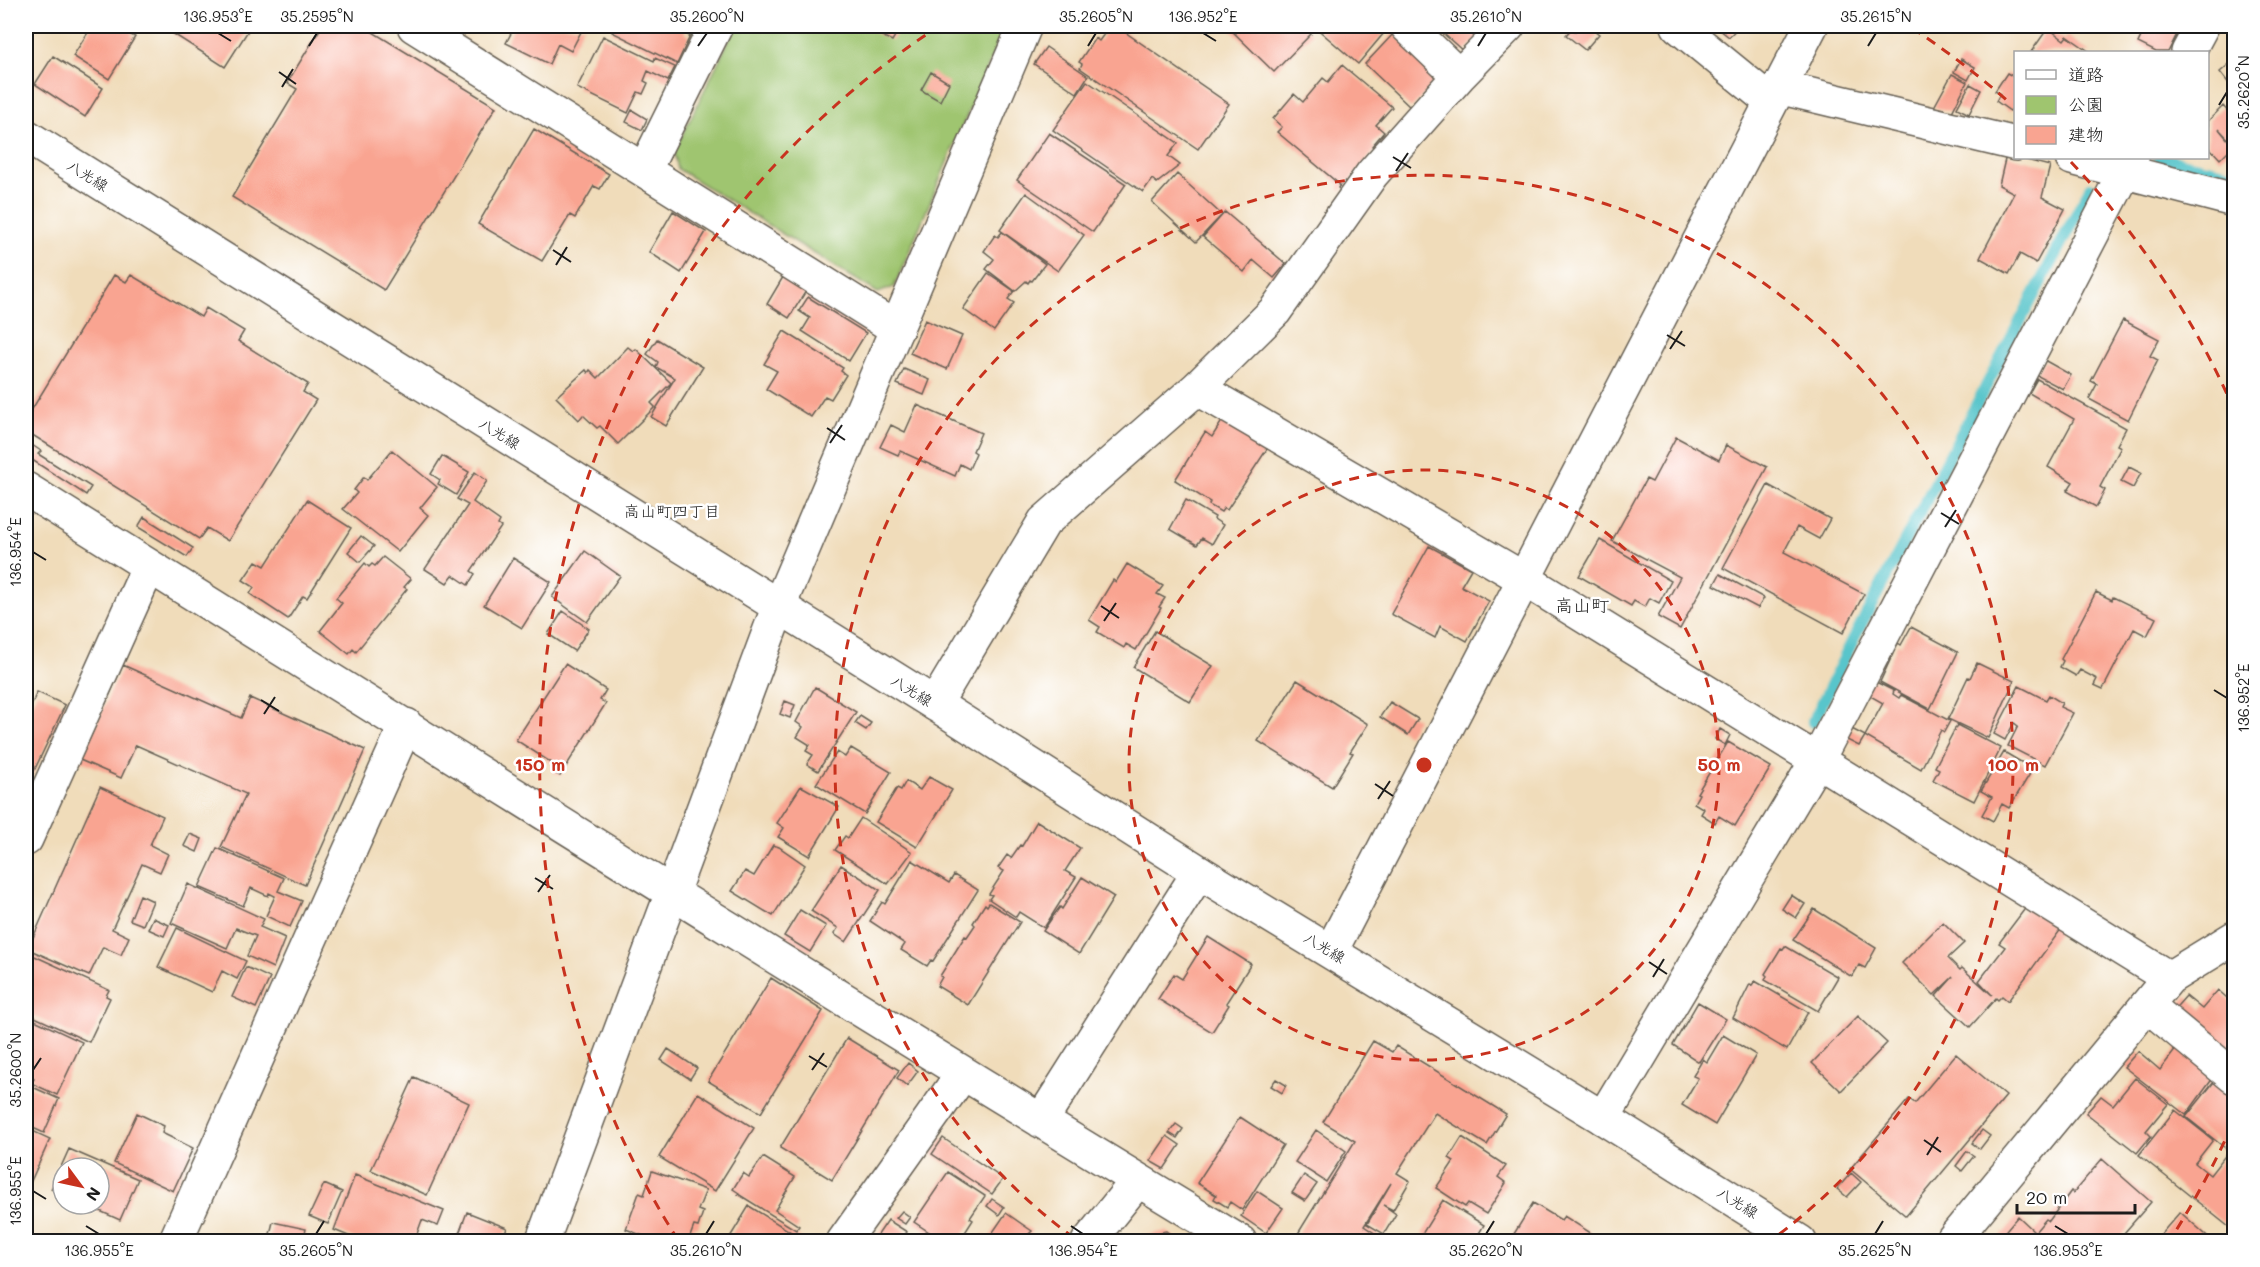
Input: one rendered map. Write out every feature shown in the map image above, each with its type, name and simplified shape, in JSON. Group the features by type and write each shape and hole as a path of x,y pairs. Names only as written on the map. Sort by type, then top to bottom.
{"street":[{"path":"414,26 897,329"},
{"path":"645,170 716,26"},
{"path":"542,1242 778,608 1024,26"},
{"path":"1407,26 1459,76"},
{"path":"935,704 1044,522 1197,388 1275,311 1372,174 1459,76 1508,26"},
{"path":"1678,26 1774,94 2014,144"},
{"path":"1331,951 1811,26"},
{"path":"2189,51 2202,26"},
{"name":"八光線","path":"26,136 935,704 1199,872 1603,1118 1800,1242"},
{"path":"2081,159 2128,164 2235,200"},
{"path":"1603,1118 1818,759 2128,164"},
{"path":"1197,388 1524,579 2169,978"},
{"path":"26,489 672,894 1240,1242"},
{"path":"26,838 149,566"},
{"path":"175,1242 406,726"},
{"path":"1041,1121 1199,872"},
{"path":"1951,1242 2169,978 2235,938"},
{"path":"2147,1005 2235,1077"},
{"path":"843,1242 963,1073"},
{"path":"1088,1242 1138,1180"}],"green space":[{"path":"736,26 1005,26 894,287 878,293 678,169 674,152"}],"building":[{"path":"92,26 138,26 131,35 135,37 109,79 73,56"},
{"path":"177,26 251,26 225,67 172,33"},
{"path":"322,26 363,26 496,107 384,290 232,197 297,89 287,83"},
{"path":"515,26 584,26 571,51 558,44 549,64 506,43"},
{"path":"615,26 693,26 692,28 687,27 684,33 690,36 677,64 612,32"},
{"path":"862,26 901,26 892,41"},
{"path":"1110,26 1116,26 1229,104 1198,149 1080,68 1082,64 1079,62 1095,38 1099,41"},
{"path":"1227,26 1303,26 1311,34 1274,72"},
{"path":"1314,26 1376,26 1384,33 1358,64"},
{"path":"1435,26 1488,26 1464,52"},
{"path":"1579,26 1589,26 1599,34 1585,50 1566,35 1572,28 1575,31"},
{"path":"1715,26 1739,26 1729,37"},
{"path":"2146,26 2181,26 2168,51 2154,51 2138,43"},
{"path":"2048,28 2064,40 2067,36 2089,51 2032,51"},
{"path":"1394,33 1438,72 1434,76 1438,80 1411,108 1365,64"},
{"path":"603,36 654,61 655,58 675,67 668,81 648,71 644,81 648,83 643,94 638,92 628,113 577,88"},
{"path":"1046,47 1088,76 1077,93 1034,64"},
{"path":"53,56 103,88 85,117 35,84"},
{"path":"1961,59 1975,67 1968,80 1954,72"},
{"path":"2234,60 2234,90 2220,72"},
{"path":"1342,65 1392,107 1376,125 1384,132 1372,146 1376,149 1341,191 1338,188 1340,185 1277,132 1282,127 1273,119 1294,94 1303,102 1323,78 1328,82"},
{"path":"931,72 949,83 940,101 921,90"},
{"path":"2007,73 2014,77 2014,108 2010,111 1996,101 2000,94 1995,91"},
{"path":"1952,74 1967,82 1952,112 1934,107"},
{"path":"1087,81 1178,143 1168,156 1180,165 1157,183 1152,179 1143,192 1053,130"},
{"path":"1970,84 1981,90 1969,114 1957,108"},
{"path":"2223,106 2234,118 2234,145 2219,129 2233,146 2220,159 2209,147 2209,120"},
{"path":"632,110 647,119 642,130 626,122"},
{"path":"534,129 609,174 600,189 594,186 575,218 570,215 542,261 478,224"},
{"path":"1049,133 1126,184 1093,232 1017,180"},
{"path":"2006,155 2014,159 2050,166 2042,197 2065,209 2036,263 2020,254 2009,274 1980,258 2014,193 1999,185"},
{"path":"1177,174 1222,215 1196,242 1152,202"},
{"path":"1026,193 1084,235 1058,271 1000,230"},
{"path":"673,211 706,232 681,273 649,252"},
{"path":"1225,212 1286,264 1274,278 1253,260 1244,272 1203,237"},
{"path":"1002,232 1045,264 1032,281 1028,283 1026,281 1015,291 986,269 994,259 984,251 995,235 998,237"},
{"path":"988,273 1014,291 1008,299 1014,303 994,331 963,309"},
{"path":"114,275 126,282 131,275 201,317 206,308 244,331 238,341 308,384 303,392 316,400 228,541 207,528 199,539 26,431 26,419"},
{"path":"783,277 806,291 789,318 767,304"},
{"path":"808,297 866,333 849,361 802,331 810,318 799,311"},
{"path":"925,320 962,336 947,369 910,353"},
{"path":"2123,320 2159,339 2150,356 2158,360 2128,420 2089,399 2097,384 2091,381"},
{"path":"784,331 843,368 841,371 846,375 831,399 825,396 811,417 766,389 777,371 764,364"},
{"path":"657,339 703,367 666,426 651,417 675,378 656,367 658,362 647,354"},
{"path":"628,347 633,351 636,349 671,383 651,403 655,407 618,444 600,426 597,428 583,415 579,420 556,397 586,370 588,373 590,370 598,378"},
{"path":"2044,360 2071,375 2063,389 2036,375"},
{"path":"904,369 930,380 924,395 897,384"},
{"path":"2037,379 2126,428 2117,445 2121,447 2100,487 2105,490 2096,507 2067,491 2073,482 2048,467 2074,419 2029,393"},
{"path":"917,405 981,433 973,451 976,453 969,469 960,464 955,476 900,451 898,455 880,447 891,425 905,432"},
{"path":"1224,418 1269,446 1227,510 1224,508 1221,512 1209,505 1210,502 1175,480 1205,432 1212,437"},
{"path":"1676,437 1719,460 1726,445 1767,467 1680,629 1658,617 1680,577 1612,541 1646,479 1652,482"},
{"path":"26,441 41,451 38,454 91,487 86,495 26,456"},
{"path":"392,450 437,487 420,508 428,515 398,552 343,509 357,493 354,490 364,477 367,480"},
{"path":"442,456 469,472 456,495 438,484 440,480 431,474"},
{"path":"2129,467 2141,473 2133,488 2121,482"},
{"path":"475,472 487,481 473,502 500,521 498,525 501,527 471,571 475,574 468,585 453,575 447,583 425,569 468,505 457,499"},
{"path":"1768,485 1830,519 1819,539 1797,527 1784,552 1864,594 1843,633 1723,568"},
{"path":"307,500 351,528 307,598 303,596 288,619 250,594 254,587 243,580 256,561 265,566"},
{"path":"1186,500 1215,517 1214,519 1223,525 1212,544 1202,538 1197,545 1170,529"},
{"path":"144,517 193,548 187,557 138,527"},
{"path":"361,536 374,546 360,562 348,552"},
{"path":"1600,540 1671,581 1659,603 1650,598 1645,607 1634,601 1631,606 1579,576"},
{"path":"1429,546 1471,569 1461,586 1489,601 1467,641 1440,626 1435,638 1391,614"},
{"path":"585,551 620,576 587,622 552,597"},
{"path":"383,557 411,579 404,587 407,589 356,652 353,649 349,654 320,631 342,603 336,598 365,563 369,567 372,564 375,566"},
{"path":"513,558 551,582 522,628 484,605"},
{"path":"1127,564 1163,586 1157,594 1165,598 1136,650 1126,644 1124,648 1097,632 1100,627 1089,620 1113,580 1116,582"},
{"path":"1720,574 1764,598 1758,608 1714,585"},
{"path":"2096,592 2112,600 2113,597 2156,618 2147,636 2134,629 2103,689 2094,685 2097,679 2080,670 2076,676 2060,667 2063,661 2061,659"},
{"path":"563,611 589,629 574,651 548,634"},
{"path":"1911,627 1958,652 1930,709 1880,682 1898,643 1901,645"},
{"path":"1155,631 1213,666 1190,702 1133,667"},
{"path":"1977,663 2014,681 1988,738 1948,719"},
{"path":"565,664 606,690 600,700 606,703 560,776 552,771 555,765 516,740"},
{"path":"123,665 241,718 250,698 365,750 305,885 221,847 246,794 136,745 121,778 80,760"},
{"path":"1297,680 1368,724 1332,787 1258,741"},
{"path":"1872,680 1894,691 1893,694 1899,698 1901,695 1950,721 1944,732 1941,730 1921,769 1865,736 1883,703 1865,693"},
{"path":"2019,686 2046,700 2049,695 2062,703 2060,707 2073,713 2045,765 2008,746 2018,726 2014,723 2005,740 1994,734"},
{"path":"815,687 856,712 818,771 807,764 813,755 806,751 810,745 797,737 803,727 796,722"},
{"path":"37,692 65,705 26,788 26,717"},
{"path":"785,701 795,705 790,718 780,714"},
{"path":"1390,702 1418,719 1408,735 1380,717"},
{"path":"860,716 871,723 866,730 855,723"},
{"path":"1957,725 2001,748 1974,801 1933,780 1939,769 1935,767"},
{"path":"1850,728 1865,736 1859,746 1845,739"},
{"path":"1720,729 1730,735 1725,745 1715,739"},
{"path":"1728,742 1771,767 1735,826 1719,816 1715,823 1701,814 1704,809 1694,803 1699,794 1697,793"},
{"path":"851,748 891,772 865,814 816,784 837,752 845,757"},
{"path":"2004,752 2033,769 2009,808 2002,804 1993,821 1982,815 1992,797 1981,791"},
{"path":"929,777 952,790 917,847 876,822 897,788 901,790 906,781 920,790"},
{"path":"801,786 839,807 809,856 778,837 784,828 777,823"},
{"path":"100,787 163,816 150,845 168,854 160,872 142,864 112,929 129,937 121,955 103,947 89,976 28,949"},
{"path":"861,818 912,852 888,884 835,850 845,836 848,838"},
{"path":"1037,821 1080,848 1065,871 1076,877 1044,928 1019,912 1016,917 989,899 992,895 989,894 1004,871 998,868 1007,855 1011,858 1020,845 1022,846"},
{"path":"190,834 202,839 197,852 184,846"},
{"path":"773,845 805,865 773,916 732,891 745,871 754,876"},
{"path":"217,848 284,878 278,891 302,901 290,927 266,916 275,896 269,893 268,896 251,888 243,906 199,887"},
{"path":"912,860 949,883 954,875 978,890 933,961 931,960 927,966 901,950 905,944 870,921 882,902 885,904"},
{"path":"841,865 880,890 846,942 834,934 838,928 811,911"},
{"path":"1082,877 1114,897 1079,954 1043,931 1060,907 1062,909"},
{"path":"188,884 264,919 260,927 285,938 273,968 247,956 256,936 236,928 227,948 171,923"},
{"path":"140,895 153,901 143,925 130,920"},
{"path":"1791,895 1805,904 1796,918 1782,909"},
{"path":"2030,902 2062,928 2008,1001 2002,996 1998,1000 1996,998 1970,1027 1936,996 1953,977 1934,995 1902,963 1943,922 1964,943 1948,958 1992,995 1979,981 2005,947 1999,943"},
{"path":"989,903 1020,922 968,1005 937,986 942,977 940,976 965,936 967,937 975,925 973,923 985,904 987,906"},
{"path":"1814,909 1876,948 1865,968 1859,965 1852,977 1793,940"},
{"path":"800,910 826,926 810,952 784,936"},
{"path":"153,918 169,925 164,936 148,929"},
{"path":"177,928 246,961 237,979 222,971 212,992 158,967"},
{"path":"1208,937 1251,964 1226,1003 1229,1005 1212,1032 1158,999 1174,974 1182,979"},
{"path":"1785,946 1838,977 1818,1011 1765,980 1767,976 1765,974 1781,948"},
{"path":"28,953 109,990 106,996 110,998 89,1042 26,1013 26,955"},
{"path":"246,967 270,978 256,1008 232,997"},
{"path":"771,978 823,1011 761,1113 708,1081"},
{"path":"1755,981 1808,1012 1787,1050 1733,1018 1750,984 1752,985"},
{"path":"2218,990 2234,1004 2234,1066 2171,1013 2186,996 2202,1009"},
{"path":"1698,1002 1726,1019 1699,1062 1673,1045"},
{"path":"26,1016 82,1042 57,1095 31,1083 34,1079 26,1075"},
{"path":"1858,1016 1887,1043 1841,1091 1812,1063"},
{"path":"1723,1035 1756,1055 1715,1125 1682,1105 1698,1078 1693,1076 1703,1059 1707,1062"},
{"path":"847,1038 899,1070 832,1180 780,1148"},
{"path":"2183,1040 2216,1074 2186,1115 2124,1067 2138,1051 2160,1070"},
{"path":"1373,1041 1392,1052 1396,1046 1506,1114 1487,1145 1435,1113 1397,1173 1410,1181 1393,1210 1383,1205 1396,1214 1384,1234 1367,1224 1391,1183 1364,1226 1388,1242 1297,1242 1294,1240 1355,1141 1323,1122"},
{"path":"668,1049 697,1068 690,1079 661,1060"},
{"path":"1956,1054 2006,1096 1906,1216 1850,1169 1909,1099 1915,1103"},
{"path":"908,1063 918,1071 907,1086 897,1078"},
{"path":"2222,1072 2234,1082 2234,1155 2186,1117"},
{"path":"414,1077 469,1103 427,1195 371,1170"},
{"path":"2135,1078 2168,1104 2146,1131 2151,1136 2137,1153 2086,1113 2101,1096 2113,1105"},
{"path":"1276,1079 1286,1085 1282,1093 1271,1086"},
{"path":"26,1084 59,1099 44,1133 26,1125"},
{"path":"698,1093 754,1128 715,1191 659,1157"},
{"path":"2175,1110 2213,1140 2195,1163 2210,1175 2228,1152 2234,1157 2234,1231 2139,1155"},
{"path":"137,1113 164,1126 162,1133 193,1148 173,1191 114,1163"},
{"path":"1240,1117 1283,1145 1242,1210 1230,1202 1227,1207 1214,1199 1216,1195 1197,1183"},
{"path":"1176,1124 1183,1129 1177,1138 1169,1133"},
{"path":"26,1128 50,1139 26,1192"},
{"path":"1316,1130 1346,1151 1326,1182 1295,1162"},
{"path":"1982,1130 1990,1136 1980,1149 1972,1143"},
{"path":"1167,1136 1180,1145 1164,1169 1150,1161"},
{"path":"1462,1137 1506,1166 1498,1177 1506,1183 1486,1214 1468,1203 1465,1207 1436,1188 1454,1161 1449,1158"},
{"path":"943,1138 1003,1179 992,1194 932,1154"},
{"path":"69,1149 85,1156 66,1156"},
{"path":"1967,1151 1974,1156 1962,1171 1956,1166"},
{"path":"763,1157 795,1177 775,1210 799,1226 796,1230 733,1189 743,1173 749,1177"},
{"path":"2102,1159 2151,1202 2118,1240 2114,1237 2109,1242 1996,1242 2018,1216 2035,1232 2046,1219 2049,1221 2071,1191 2073,1193"},
{"path":"111,1167 138,1179 120,1220 111,1216"},
{"path":"652,1171 706,1190 698,1210 703,1212 698,1227 694,1226 688,1242 658,1242 626,1229 639,1193 644,1195"},
{"path":"948,1172 985,1196 970,1218 973,1220 959,1242 933,1242 935,1236 914,1222"},
{"path":"1851,1173 1861,1182 1847,1197 1837,1189"},
{"path":"355,1175 444,1211 438,1226 422,1220 414,1242 363,1242 334,1230"},
{"path":"1304,1175 1317,1184 1305,1201 1292,1193"},
{"path":"324,1184 342,1192 328,1224 309,1216"},
{"path":"1257,1191 1283,1208 1266,1233 1241,1216"},
{"path":"992,1199 1004,1207 999,1215 987,1206"},
{"path":"1443,1200 1484,1225 1474,1242 1434,1242 1422,1234"},
{"path":"1533,1203 1561,1220 1564,1216 1605,1242 1509,1242"},
{"path":"749,1206 804,1240 803,1242 727,1242"},
{"path":"902,1211 910,1217 905,1224 896,1218"},
{"path":"467,1212 507,1228 502,1242 456,1242"},
{"path":"2180,1212 2214,1242 2154,1242"},
{"path":"1006,1213 1032,1231 1029,1234 1040,1242 978,1242 984,1234 989,1238"},
{"path":"888,1220 907,1232 903,1237 909,1242 873,1242"},
{"path":"273,1222 306,1229 303,1242 268,1242"},
{"path":"1166,1231 1182,1242 1136,1242 1139,1237"}],"waterway":[{"path":"2163,159 2234,175"},
{"path":"1813,722 1854,638 2090,188"}],"district":[{"name":"高山町四丁目","path":"672,510"},
{"name":"高山町","path":"1582,605"}]}
